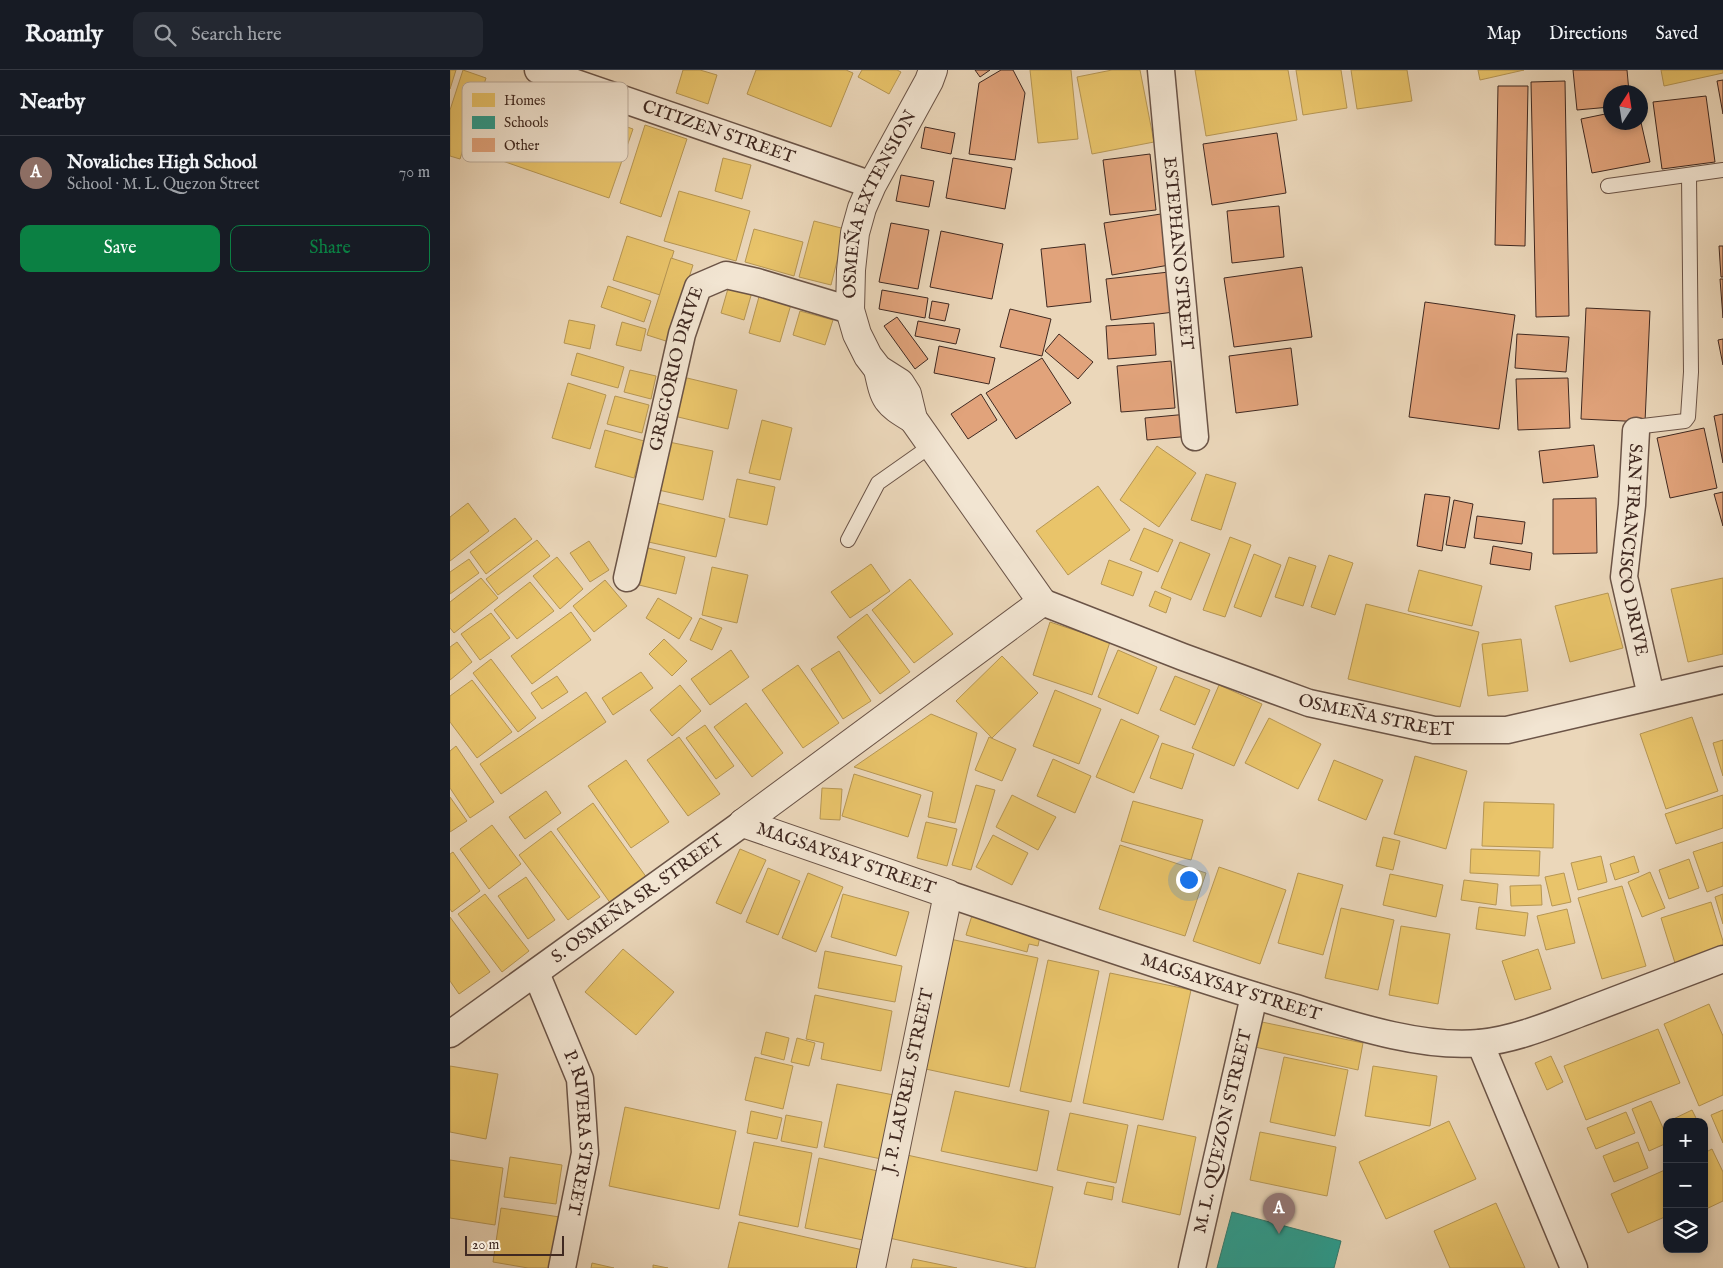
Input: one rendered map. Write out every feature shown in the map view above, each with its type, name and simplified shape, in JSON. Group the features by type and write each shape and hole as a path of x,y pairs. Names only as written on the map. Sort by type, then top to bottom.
{"street":[{"name":"CITIZEN STREET","path":"538,70 573,82"},
{"name":"OSMEÑA EXTENSION","path":"933,70 929,81 872,185 862,208 855,233 850,270 850,310 857,334 868,356 878,369 883,394 892,406 913,419 1042,602"},
{"name":"ESTEPHANO STREET","path":"1161,70 1195,437"},
{"name":"CITIZEN STREET","path":"628,101 872,185"},
{"name":"GREGORIO DRIVE","path":"627,578 682,334 698,287 726,275 757,282 850,310"},
{"name":"SAN FRANCISCO DRIVE","path":"1636,431 1632,505 1624,578 1651,696"},
{"name":"OSMEÑA STREET","path":"1042,602 1183,657 1309,702 1434,730 1507,730 1723,680"},
{"name":"S. OSMEÑA SR. STREET","path":"450,1034 743,824 1042,602"},
{"name":"MAGSAYSAY STREET","path":"743,824 1254,996 1390,1034 1442,1042 1480,1043 1538,1029 1723,959"},
{"name":"J. P. LAUREL STREET","path":"871,1268 948,894"},
{"name":"P. RIVERA STREET","path":"536,972 580,1079 586,1153 562,1268"},
{"name":"M. L. QUEZON STREET","path":"1192,1268 1254,996"},
{"path":"1480,1043 1574,1268"}],"lane":[{"path":"1608,186 1723,170"},
{"name":"SAN FRANCISCO DRIVE","path":"1636,431 1643,426 1685,422 1688,417 1691,372 1689,176"},
{"path":"848,540 878,483 932,446"}],"building: Homes":[{"path":"450,70 456,70 450,89"},
{"path":"463,70 486,78 485,82 462,82 462,153 460,159 450,156 450,110"},
{"path":"683,70 700,70 717,75 708,104 676,93"},
{"path":"756,70 846,70 853,73 831,127 747,94"},
{"path":"862,70 897,70 901,72 889,94 858,77"},
{"path":"1030,70 1071,70 1078,139 1038,143"},
{"path":"1112,70 1140,70 1154,142 1092,154 1077,77"},
{"path":"1195,70 1288,70 1297,120 1206,136"},
{"path":"1296,70 1341,70 1347,108 1303,115"},
{"path":"1351,70 1407,70 1412,101 1357,109"},
{"path":"1478,70 1524,70 1480,80"},
{"path":"1661,70 1723,70 1723,73 1664,86"},
{"path":"645,125 687,139 661,217 620,203"},
{"path":"628,127 633,129 628,143"},
{"path":"723,158 751,165 742,199 715,191"},
{"path":"505,162 622,162 609,198"},
{"path":"679,191 750,211 736,261 664,241"},
{"path":"814,221 845,229 831,285 799,277"},
{"path":"754,229 803,242 794,276 745,262"},
{"path":"627,236 674,251 660,295 613,280"},
{"path":"671,258 693,265 669,342 647,335"},
{"path":"729,285 752,292 744,320 721,313"},
{"path":"608,286 651,301 644,322 601,307"},
{"path":"760,293 792,301 780,342 749,333"},
{"path":"800,311 833,320 825,345 793,335"},
{"path":"569,320 595,325 590,349 564,343"},
{"path":"622,322 646,329 641,351 616,345"},
{"path":"577,353 624,367 618,388 571,375"},
{"path":"630,370 656,376 651,399 624,392"},
{"path":"683,377 737,390 728,429 674,416"},
{"path":"568,383 606,395 590,449 552,438"},
{"path":"615,396 649,405 642,433 607,424"},
{"path":"762,420 792,428 780,480 749,473"},
{"path":"605,430 644,441 634,478 595,467"},
{"path":"664,441 713,451 703,500 654,489"},
{"path":"1157,446 1196,473 1159,527 1120,500"},
{"path":"1206,474 1236,483 1221,530 1191,520"},
{"path":"737,479 775,487 767,525 729,517"},
{"path":"1098,486 1130,530 1068,575 1036,531"},
{"path":"653,502 725,519 716,557 644,541"},
{"path":"468,503 489,531 450,561 450,517"},
{"path":"515,518 532,539 486,574 470,552"},
{"path":"1144,528 1173,540 1158,572 1130,560"},
{"path":"1230,537 1251,545 1225,617 1203,610"},
{"path":"537,540 550,556 498,595 486,579"},
{"path":"589,541 609,570 590,582 570,553"},
{"path":"1180,542 1210,554 1191,600 1161,588"},
{"path":"644,547 685,557 676,594 635,584"},
{"path":"1254,554 1281,565 1261,617 1234,607"},
{"path":"1329,555 1353,563 1335,615 1311,607"},
{"path":"557,557 583,589 560,609 533,576"},
{"path":"1289,557 1316,566 1303,606 1275,597"},
{"path":"469,559 479,573 450,594 450,572"},
{"path":"1109,560 1142,572 1133,596 1101,584"},
{"path":"871,564 890,591 850,618 831,592"},
{"path":"712,567 748,575 737,623 702,615"},
{"path":"1419,570 1482,586 1472,626 1408,611"},
{"path":"481,578 498,598 454,633 450,628 450,602"},
{"path":"1723,578 1723,654 1688,662 1671,589"},
{"path":"910,579 953,634 914,663 872,610"},
{"path":"605,580 627,606 594,632 573,606"},
{"path":"530,582 554,611 517,639 494,610"},
{"path":"1155,591 1171,598 1166,613 1149,606"},
{"path":"1608,593 1623,648 1570,662 1555,606"},
{"path":"658,598 692,618 679,639 646,618"},
{"path":"1366,604 1479,632 1460,707 1348,679"},
{"path":"571,612 591,640 532,684 511,656"},
{"path":"491,613 510,638 480,660 461,634"},
{"path":"867,614 910,672 880,694 837,637"},
{"path":"700,618 722,628 712,650 690,640"},
{"path":"1050,622 1110,642 1092,695 1033,675"},
{"path":"664,639 687,661 672,676 649,654"},
{"path":"1521,639 1528,691 1488,696 1482,644"},
{"path":"457,642 472,662 450,680 450,647"},
{"path":"731,650 749,677 710,705 691,679"},
{"path":"1118,650 1157,667 1138,714 1098,697"},
{"path":"839,651 871,701 843,719 811,669"},
{"path":"1002,656 1038,693 992,738 956,701"},
{"path":"491,659 536,718 518,732 473,673"},
{"path":"798,665 839,723 803,748 762,690"},
{"path":"641,672 653,688 613,715 602,698"},
{"path":"557,676 568,692 542,709 531,693"},
{"path":"1175,676 1210,690 1195,725 1160,710"},
{"path":"472,680 512,732 477,758 450,722 450,696"},
{"path":"680,685 701,711 672,736 650,710"},
{"path":"1219,685 1262,704 1234,766 1192,748"},
{"path":"1055,690 1101,709 1079,764 1033,746"},
{"path":"586,692 606,722 501,794 480,764"},
{"path":"746,703 783,753 752,777 714,727"},
{"path":"931,714 977,733 955,823 928,817 933,792 854,767"},
{"path":"1692,717 1718,791 1666,809 1640,734"},
{"path":"1269,718 1321,744 1298,789 1245,763"},
{"path":"1121,719 1159,736 1134,793 1096,777"},
{"path":"705,725 734,766 716,779 686,738"},
{"path":"679,737 720,794 688,816 647,760"},
{"path":"989,737 1016,749 1002,781 975,770"},
{"path":"1723,740 1723,776 1713,743"},
{"path":"1162,743 1194,754 1182,789 1150,778"},
{"path":"456,746 494,802 470,818 450,788 450,751"},
{"path":"1415,756 1467,771 1446,849 1394,834"},
{"path":"1053,759 1091,776 1075,813 1037,796"},
{"path":"626,760 669,822 631,848 588,786"},
{"path":"1334,760 1383,780 1366,820 1318,800"},
{"path":"854,774 921,795 908,837 842,816"},
{"path":"976,785 995,790 971,870 952,865"},
{"path":"822,788 842,789 840,820 820,819"},
{"path":"546,791 561,813 525,839 509,817"},
{"path":"1012,795 1056,817 1038,850 996,827"},
{"path":"1723,795 1723,828 1676,844 1665,814"},
{"path":"450,797 467,821 450,832"},
{"path":"1133,801 1203,820 1191,860 1121,841"},
{"path":"1484,802 1554,804 1553,848 1482,846"},
{"path":"593,803 647,878 611,904 557,829"},
{"path":"926,822 957,829 947,866 917,858"},
{"path":"492,825 521,864 489,889 460,849"},
{"path":"551,831 600,897 568,920 519,855"},
{"path":"993,835 1028,853 1012,885 976,867"},
{"path":"1383,837 1400,841 1393,870 1376,866"},
{"path":"1723,842 1723,886 1707,892 1693,852"},
{"path":"1120,845 1206,873 1185,936 1099,909"},
{"path":"740,849 766,860 741,914 716,903"},
{"path":"1471,849 1540,851 1539,876 1470,873"},
{"path":"453,852 480,891 452,912 450,909 450,854"},
{"path":"1601,856 1607,882 1578,890 1571,863"},
{"path":"1634,856 1639,872 1615,880 1610,864"},
{"path":"1689,859 1699,888 1669,899 1659,870"},
{"path":"1219,867 1286,890 1260,964 1193,941"},
{"path":"768,868 800,881 778,935 746,922"},
{"path":"1650,872 1665,908 1642,917 1628,882"},
{"path":"808,873 843,887 816,952 782,938"},
{"path":"1298,873 1343,885 1323,955 1278,943"},
{"path":"1564,873 1571,902 1552,906 1545,877"},
{"path":"1390,874 1443,885 1436,917 1383,905"},
{"path":"526,877 555,920 528,939 498,896"},
{"path":"1464,880 1498,884 1496,905 1461,900"},
{"path":"1541,885 1542,905 1511,906 1510,886"},
{"path":"1622,886 1646,966 1602,979 1578,898"},
{"path":"485,894 529,951 502,972 458,914"},
{"path":"843,894 909,912 896,956 831,937"},
{"path":"1723,894 1723,924 1715,897"},
{"path":"1711,902 1723,941 1723,948 1675,963 1661,918"},
{"path":"1479,907 1528,913 1525,936 1476,929"},
{"path":"1341,908 1394,920 1378,990 1325,978"},
{"path":"1567,909 1575,943 1546,950 1537,916"},
{"path":"973,912 1041,931 1038,946 1029,944 1027,952 966,935"},
{"path":"450,917 490,972 459,994 450,981"},
{"path":"1401,926 1450,934 1438,1004 1389,995"},
{"path":"950,939 1038,958 1009,1087 921,1068"},
{"path":"623,949 674,992 636,1035 585,992"},
{"path":"1538,949 1551,989 1515,1000 1502,961"},
{"path":"825,951 902,966 895,1002 818,988"},
{"path":"1048,960 1099,971 1071,1102 1020,1091"},
{"path":"1110,973 1191,990 1163,1120 1083,1103"},
{"path":"815,995 892,1011 881,1071 821,1059 824,1043 806,1039"},
{"path":"1709,1004 1723,1036 1723,1095 1699,1106 1664,1024"},
{"path":"1262,1022 1363,1043 1358,1070 1255,1047"},
{"path":"1658,1029 1680,1083 1586,1120 1564,1066"},
{"path":"766,1032 789,1038 784,1060 761,1054"},
{"path":"797,1038 815,1043 809,1066 791,1062"},
{"path":"1551,1056 1563,1082 1547,1090 1535,1063"},
{"path":"755,1057 793,1066 783,1109 745,1100"},
{"path":"1284,1057 1348,1070 1335,1136 1270,1122"},
{"path":"450,1066 498,1074 486,1139 450,1132"},
{"path":"1373,1066 1437,1076 1430,1126 1365,1116"},
{"path":"837,1084 899,1096 886,1160 824,1147"},
{"path":"955,1091 1049,1111 1037,1171 941,1151"},
{"path":"1651,1101 1663,1128 1663,1145 1649,1151 1632,1109"},
{"path":"625,1107 736,1131 719,1209 609,1186"},
{"path":"1692,1110 1696,1118 1675,1118"},
{"path":"1723,1110 1723,1143 1711,1115"},
{"path":"751,1111 782,1118 777,1139 747,1133"},
{"path":"1626,1112 1635,1133 1596,1149 1587,1128"},
{"path":"1070,1113 1128,1125 1116,1183 1057,1170"},
{"path":"786,1115 822,1122 817,1148 781,1141"},
{"path":"1449,1121 1476,1179 1386,1219 1359,1162"},
{"path":"1138,1125 1196,1137 1180,1215 1122,1202"},
{"path":"1260,1132 1336,1147 1327,1196 1250,1180"},
{"path":"754,1142 812,1153 798,1227 739,1215"},
{"path":"1638,1142 1648,1168 1614,1182 1603,1156"},
{"path":"1712,1149 1723,1172 1723,1201 1708,1208 1708,1163 1708,1151"},
{"path":"907,1155 1053,1187 1035,1268 889,1238"},
{"path":"510,1157 562,1165 556,1204 504,1197"},
{"path":"819,1158 878,1171 863,1240 805,1228"},
{"path":"450,1160 503,1168 495,1225 450,1218"},
{"path":"1663,1171 1663,1218 1628,1233 1611,1194"},
{"path":"1087,1182 1114,1187 1112,1200 1084,1194"},
{"path":"1496,1203 1525,1268 1450,1268 1434,1231"},
{"path":"501,1208 566,1218 558,1268 528,1268 493,1262"},
{"path":"739,1222 863,1250 859,1268 728,1268"},
{"path":"913,1259 957,1268 911,1268"},
{"path":"592,1263 614,1268 591,1268"},
{"path":"653,1265 668,1268 653,1268"}],"building: Schools":[{"path":"1232,1212 1341,1241 1334,1268 1217,1268"}],"building: Other":[{"path":"975,70 990,70 980,77"},
{"path":"1001,70 1013,70 1025,93 1015,160 969,154 979,83"},
{"path":"1573,70 1627,70 1628,85 1603,85 1603,108 1577,110"},
{"path":"1723,80 1723,114 1717,81"},
{"path":"1565,81 1569,316 1536,317 1531,82"},
{"path":"1498,86 1528,86 1525,246 1495,245"},
{"path":"1706,96 1715,162 1662,169 1653,102"},
{"path":"1603,114 1603,130 1643,130 1650,162 1592,173 1581,119"},
{"path":"925,127 955,133 951,154 921,148"},
{"path":"1277,133 1286,193 1212,205 1203,144"},
{"path":"1150,154 1156,210 1110,215 1103,160"},
{"path":"953,158 1012,168 1005,209 946,198"},
{"path":"901,175 934,181 929,207 896,201"},
{"path":"1279,206 1284,257 1232,263 1227,211"},
{"path":"1167,213 1175,264 1112,275 1104,223"},
{"path":"891,223 929,230 918,289 879,282"},
{"path":"941,231 1003,244 992,299 930,287"},
{"path":"1085,244 1091,302 1047,307 1041,249"},
{"path":"1719,246 1723,246 1723,277 1721,277"},
{"path":"1302,267 1312,337 1234,347 1224,278"},
{"path":"1169,272 1174,312 1111,320 1106,279"},
{"path":"1720,279 1723,279 1723,318"},
{"path":"882,290 928,298 925,318 879,309"},
{"path":"932,301 949,304 945,321 929,318"},
{"path":"1425,302 1515,315 1499,429 1409,417"},
{"path":"1586,308 1650,311 1645,422 1581,419"},
{"path":"1010,309 1051,319 1042,356 1000,347"},
{"path":"897,317 928,359 915,369 884,326"},
{"path":"918,321 960,329 956,344 915,336"},
{"path":"1154,323 1156,355 1108,359 1106,326"},
{"path":"1059,334 1093,362 1078,379 1045,351"},
{"path":"1517,334 1569,337 1566,372 1515,368"},
{"path":"1723,339 1723,365 1718,340"},
{"path":"939,346 995,358 989,384 934,373"},
{"path":"1291,348 1298,405 1236,413 1229,356"},
{"path":"1042,358 1071,403 1016,439 986,393"},
{"path":"1171,361 1175,408 1121,412 1117,366"},
{"path":"1568,378 1570,428 1518,430 1516,379"},
{"path":"981,394 997,420 968,439 951,414"},
{"path":"1188,414 1191,436 1147,440 1145,418"},
{"path":"1723,414 1723,463 1714,416"},
{"path":"1704,428 1717,488 1670,498 1657,438"},
{"path":"1594,445 1598,477 1543,483 1539,451"},
{"path":"1723,492 1723,526 1714,494"},
{"path":"1425,494 1450,497 1442,551 1417,546"},
{"path":"1596,498 1597,553 1553,554 1553,499"},
{"path":"1454,500 1473,504 1465,548 1446,545"},
{"path":"1477,516 1525,522 1522,544 1474,538"},
{"path":"1493,546 1532,553 1530,570 1490,564"}],"place":[{"name":"Novaliches High School","path":"1279,1234"}]}
